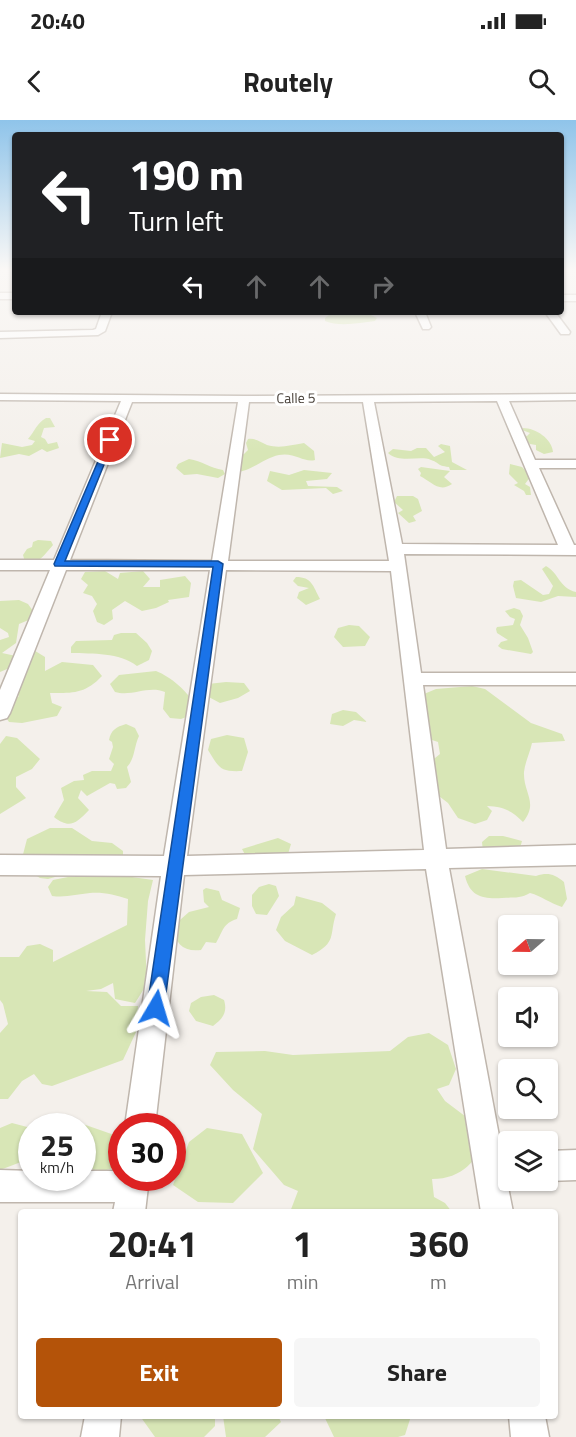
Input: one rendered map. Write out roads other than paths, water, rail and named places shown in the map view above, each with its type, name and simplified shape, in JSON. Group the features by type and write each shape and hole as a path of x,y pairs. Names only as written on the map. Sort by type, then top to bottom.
{"street":[{"path":"0,335 87,334 101,329"},
{"name":"Calle 5","path":"4,396 244,399 576,396"},
{"path":"0,566 218,564 572,550 501,397"},
{"path":"0,713 128,398"},
{"path":"368,398 397,558 436,858 498,1162"},
{"path":"142,1113 174,866 244,399"},
{"path":"532,464 576,464"},
{"path":"412,679 576,679"},
{"path":"0,865 174,866 576,855"},
{"path":"558,1166 576,1165"},
{"path":"0,1185 132,1192"},
{"path":"497,1209 498,1190"},
{"path":"100,1437 103,1419"},
{"path":"527,1419 530,1437"}]}
